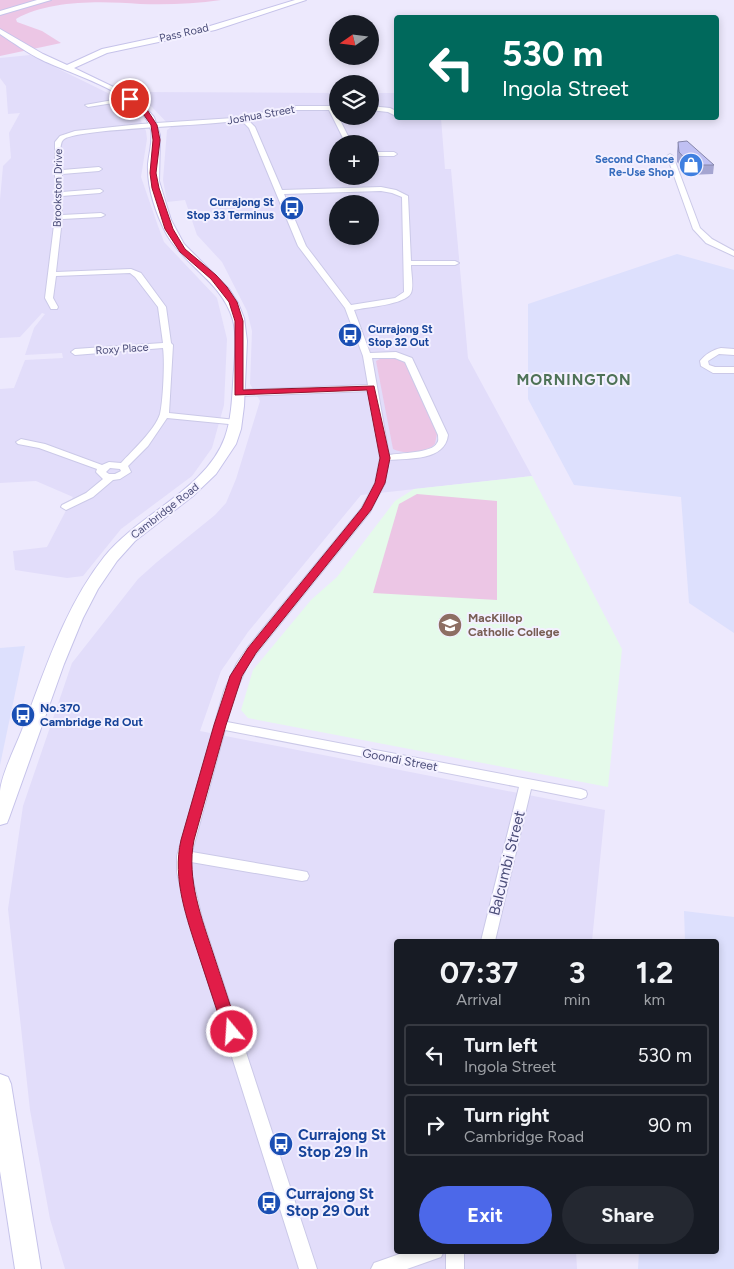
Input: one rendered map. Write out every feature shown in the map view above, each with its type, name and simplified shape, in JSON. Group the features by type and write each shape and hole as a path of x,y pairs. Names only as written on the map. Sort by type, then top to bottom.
{"main road":[{"path":"0,13 47,0"},
{"name":"Pass Road","path":"67,68 105,52 212,28 302,0"},
{"path":"0,31 45,58 130,99 142,107 154,125"},
{"name":"Cambridge Road","path":"0,818 50,678 82,604 92,587 119,549 136,532 205,479 216,467 229,443 236,423 239,321 233,302 224,288 182,250 169,229 154,180 156,140 154,125"},
{"path":"0,1084 28,1269"}],"street":[{"path":"88,105 130,99"},
{"name":"Joshua Street","path":"154,125 243,119 296,108 329,108"},
{"path":"379,109 390,110 394,114"},
{"path":"243,119 252,127 302,246 349,308 367,356 371,388 385,458 380,483 366,510 243,663 230,691 184,856 184,872 194,918 308,1269"},
{"name":"Brookston Drive","path":"54,307 49,298 59,217 58,142 62,137 75,133 154,125"},
{"path":"379,154 394,154"},
{"path":"670,156 697,229 709,241 734,254"},
{"path":"59,172 99,169"},
{"path":"280,192 381,189 394,190 403,194 406,199 408,292 404,297 392,302 349,308"},
{"path":"60,194 100,191"},
{"path":"59,217 100,215"},
{"path":"408,263 455,263"},
{"path":"52,274 117,270 135,273 162,307 169,345 164,415 145,444 123,466"},
{"name":"Roxy Place","path":"75,352 169,345"},
{"path":"734,352 721,350 711,353 704,364 713,370 734,370"},
{"path":"367,356 396,355 409,360 443,435 442,444 433,451 385,458"},
{"path":"238,393 371,388"},
{"path":"164,415 236,423"},
{"path":"20,442 38,443 87,464 103,468 113,464 123,466"},
{"path":"103,468 101,474 109,478 124,474 126,470 123,466"},
{"path":"66,507 96,490 109,478"},
{"name":"Goondi Street","path":"220,725 581,794"},
{"name":"Balcumbi Street","path":"488,939 526,784"},
{"path":"184,856 302,876"},
{"path":"380,1269 426,1254"},
{"path":"454,1269 455,1254"}],"shaded area":[{"path":"0,0 221,0 170,4 92,2 44,8 16,19 17,22 42,31 61,43 0,56"},
{"path":"30,55 116,97 128,104 138,115 146,131 147,139 141,177 164,242 217,298 227,339 224,405 212,448 192,476 121,529 83,576 67,578 15,570 13,551 47,547 73,497 36,481 0,483 0,389 14,388 25,360 63,358 62,353 25,355 34,328 45,314 42,313 20,337 0,338 0,200 3,166 11,158 9,133 20,113 8,114 6,86 0,78 0,58"},
{"path":"131,92 329,93 329,125 379,125 379,93 394,93 394,120 441,120 445,169 451,169 468,358 532,476 361,495 248,632 221,671 200,731 605,810 592,939 394,939 394,1254 576,1254 577,1269 65,1269 50,1219 30,1110 8,909 23,806 72,663 138,579 215,515 226,503 236,479 260,401 250,384 252,331 247,311 222,262 197,235 185,200 167,202 163,180 167,130 171,127 152,107"},
{"path":"677,254 734,270 734,633 689,603 681,497 574,485 528,399 528,304"},
{"path":"382,358 396,358 404,361 437,434 435,444 431,447 415,452 403,452 393,449 376,361"},
{"name":"MacKillop Catholic College","path":"532,476 622,649 608,787 248,718 241,710 253,670 311,600 337,577 395,501 414,489"},
{"path":"417,494 497,501 497,600 373,593 399,504"},
{"path":"25,646 0,765 0,648"},
{"path":"684,911 734,917 734,1269 638,1269 639,1254 719,1254 719,939 685,939"}],"building":[{"path":"687,141 714,165 691,165 679,152 678,142"}],"place":[{"name":"Second Chance Re-Use Shop","path":"691,165"},
{"name":"Currajong St Stop 33 Terminus","path":"292,208"},
{"name":"Currajong St Stop 32 Out","path":"350,335"},
{"name":"MacKillop Catholic College","path":"450,625"},
{"name":"No.370 Cambridge Rd Out","path":"23,715"},
{"name":"Currajong St Stop 29 In","path":"281,1144"},
{"name":"Currajong St Stop 29 Out","path":"269,1203"}],"district":[{"name":"MORNINGTON","path":"574,380"}],"route":[{"path":"130,99 142,107 154,125 156,132 153,173 155,188 162,212 174,239 182,250 214,277 233,302 239,321 238,393 371,388 385,458 376,495 366,510 252,650 236,676 187,840 184,872 194,918 232,1032"}]}
